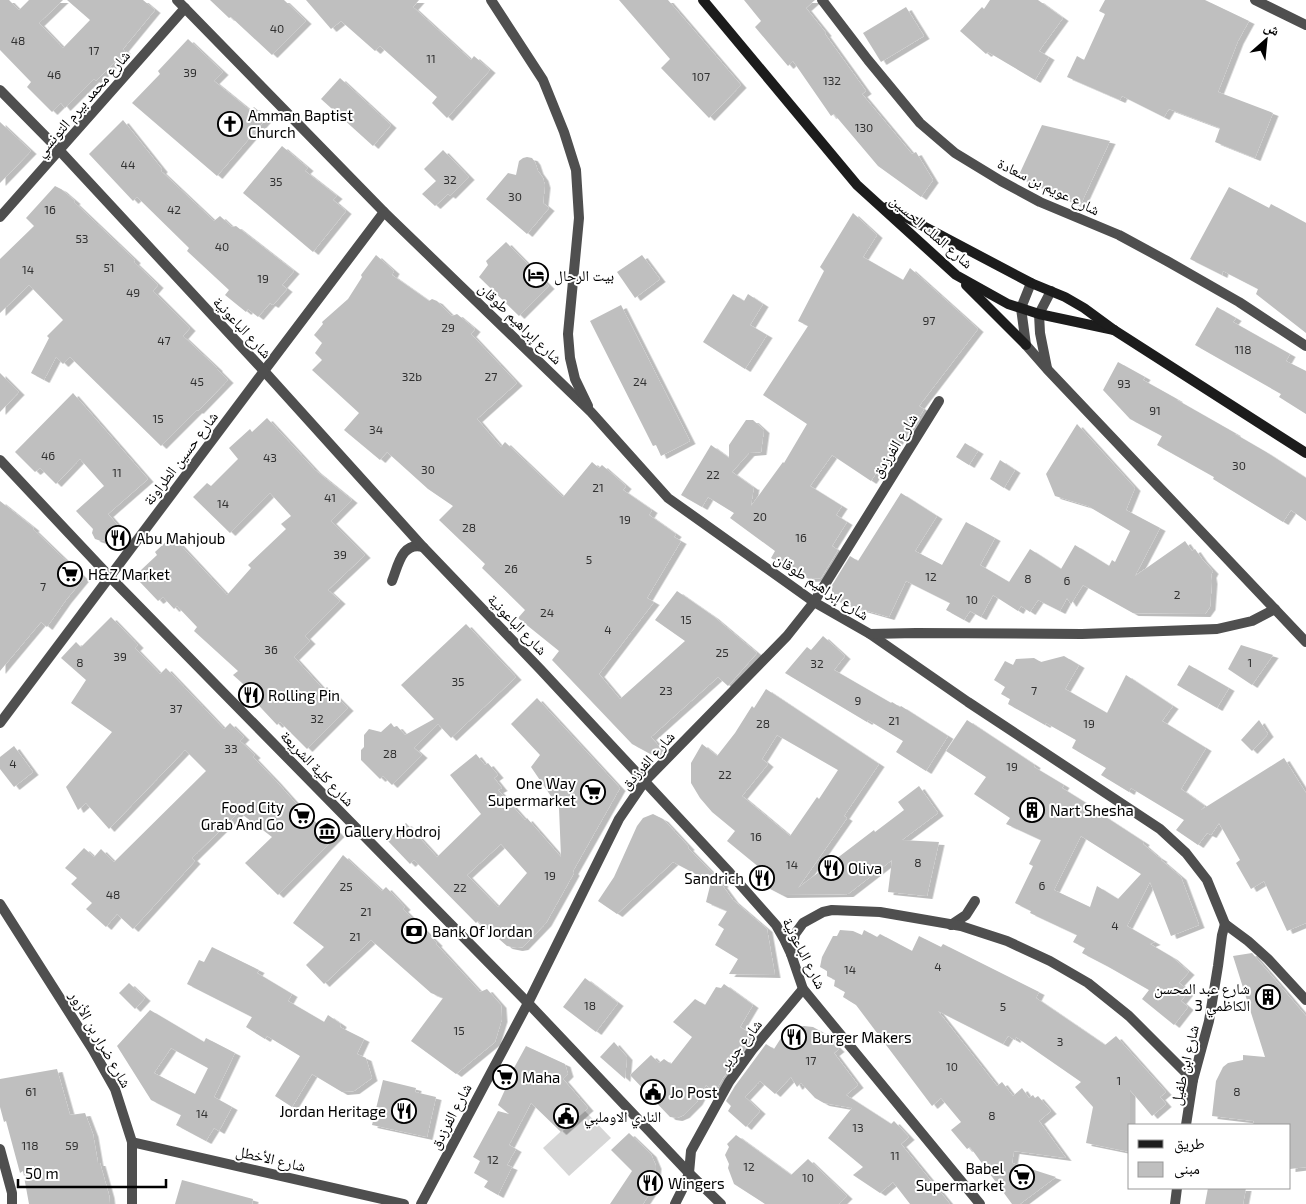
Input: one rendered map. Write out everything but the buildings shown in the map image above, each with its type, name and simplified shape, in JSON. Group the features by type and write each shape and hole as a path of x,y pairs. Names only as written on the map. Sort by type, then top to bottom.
{"main road":[{"name":"شارع الملك الحسين","path":"703,0 857,185 956,275 1008,304 1040,314 1114,330"},
{"name":"شارع الملك الحسين","path":"873,199 1031,283 1065,297 1084,308 1114,330 1306,453"},
{"path":"956,275 1026,344"}],"street":[{"name":"شارع إبراهيم طوقان","path":"177,0 384,212 591,412 668,498 814,602 870,634 977,708 1160,829 1186,853 1207,880 1225,924"},
{"path":"491,0 543,80 564,132 576,170 579,218 568,334 570,358 575,379 591,412"},
{"name":"شارع عويم بن سعادة","path":"822,0 920,123 954,154 1001,182 1040,202 1119,235 1168,261 1240,302 1306,346"},
{"path":"1255,0 1306,25"},
{"name":"شارع محمد بيرم التونسي","path":"0,217 185,8"},
{"name":"شارع الباعونية","path":"0,90 60,151 264,371 423,547 534,662 776,925 791,954 804,989 980,1204"},
{"name":"شارع حسين الطراونة","path":"0,723 384,212"},
{"path":"1031,283 1021,308 1026,344 1047,369 1306,642"},
{"path":"1047,369 1040,333 1040,314 1051,291"},
{"name":"شارع الفرزدق","path":"421,1204 528,1003 619,819 645,782 787,636 814,602 939,401"},
{"name":"شارع كلية الشريعة","path":"0,460 110,577 528,1003 689,1173 721,1204"},
{"path":"392,581 402,555 406,550 412,546 423,547"},
{"name":"شارع إبراهيم طوقان","path":"870,634 1082,634 1217,629 1252,621 1276,609"},
{"path":"951,924 966,915 975,901"},
{"name":"شارع ضرار بن الأزور","path":"0,904 93,1050 115,1089 132,1142 132,1204"},
{"path":"791,954 795,934 803,923 822,912 832,910 880,912 961,926 1007,941 1050,960 1088,983 1129,1016 1193,1080"},
{"path":"1225,924 1268,959 1306,1000"},
{"name":"شارع ابن طفيل","path":"1186,1124 1193,1080 1209,1022 1225,924"},
{"name":"شارع جرير","path":"675,1204 689,1173 691,1151 729,1082 752,1050 804,989"},
{"name":"شارع الأخطل","path":"132,1142 404,1204"},
{"path":"0,1149 12,1193 12,1204"},
{"path":"1175,1204 1177,1189"}],"shaded area":[{"path":"584,1110 611,1138 569,1176 543,1148"}],"place":[{"name":"Amman Baptist Church","path":"230,124"},
{"name":"بيت الرحال","path":"536,275"},
{"name":"Abu Mahjoub","path":"118,538"},
{"name":"H&Z Market","path":"70,574"},
{"name":"Rolling Pin","path":"251,695"},
{"name":"One Way Supermarket","path":"593,792"},
{"name":"Nart Shesha","path":"1032,810"},
{"name":"Food City Grab And Go","path":"302,816"},
{"name":"Gallery Hodroj","path":"327,831"},
{"name":"Oliva","path":"831,868"},
{"name":"Sandrich","path":"762,878"},
{"name":"Bank Of Jordan","path":"414,931"},
{"name":"شارع عبد المحسن الكاظمي 3","path":"1268,997"},
{"name":"Burger Makers","path":"794,1037"},
{"name":"Maha","path":"505,1077"},
{"name":"Jo Post","path":"653,1092"},
{"name":"Jordan Heritage","path":"404,1111"},
{"name":"النادي الاوملبي","path":"566,1116"},
{"name":"Babel Supermarket","path":"1022,1177"},
{"name":"Wingers","path":"650,1183"}]}
